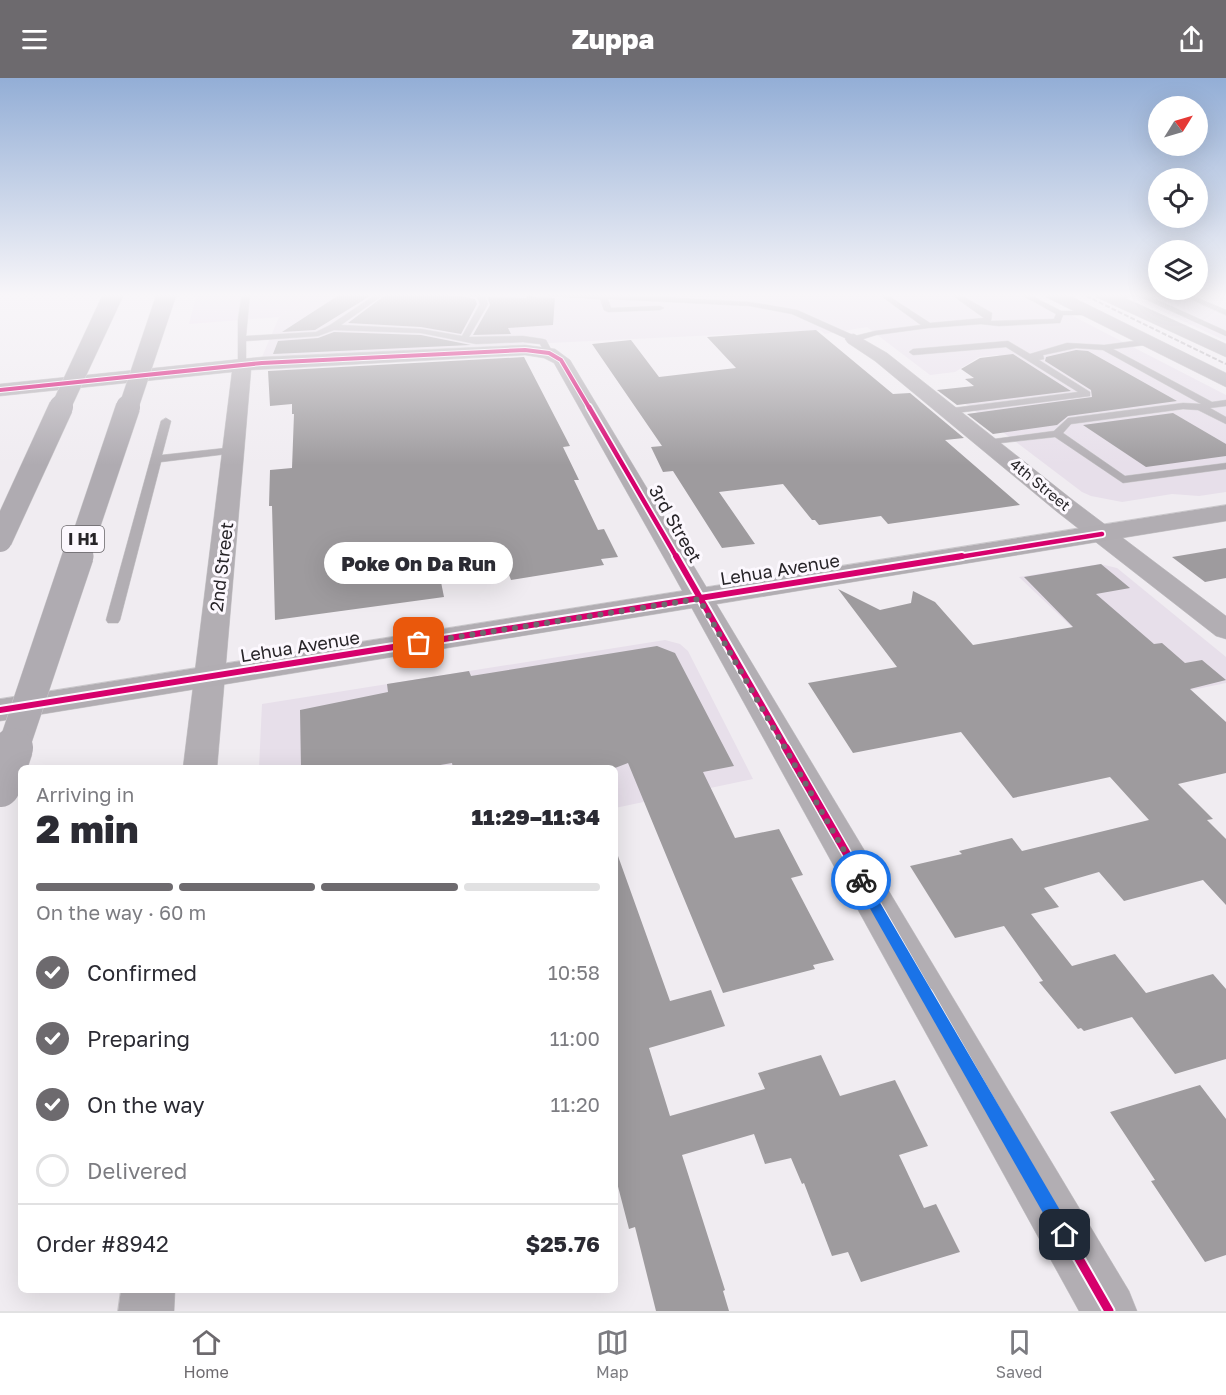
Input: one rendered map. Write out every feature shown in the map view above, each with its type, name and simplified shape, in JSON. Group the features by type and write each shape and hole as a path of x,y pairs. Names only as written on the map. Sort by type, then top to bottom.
{"highway":[{"path":"0,540 87,351"},
{"name":"I H1","path":"0,786 147,351"}],"main road":[{"path":"1167,351 1226,381"}],"street":[{"path":"0,390 242,352 439,351"},
{"path":"517,351 549,354"},
{"name":"4th Street","path":"871,351 1226,630"},
{"name":"2nd Street","path":"200,765 235,450 242,352"},
{"name":"3rd Street","path":"549,354 565,364 1109,1311"},
{"name":"Lehua Avenue","path":"0,710 1226,513"},
{"path":"146,1311 148,1293"}],"lane":[{"path":"242,352 248,351"},
{"path":"913,352 930,351"},
{"path":"948,411 1087,394 1018,351"},
{"path":"1030,358 1044,351"},
{"path":"1109,351 1205,406 1226,421"},
{"path":"1030,358 1065,354"},
{"path":"1057,434 1068,421 1183,406 1226,403"},
{"path":"112,620 166,421"},
{"path":"987,442 1057,434 1123,480 1226,466"},
{"path":"156,459 235,450"}],"shaded area":[{"path":"265,351 396,351 262,357"},
{"path":"898,351 1140,351 1226,395 1226,492 1199,496 1172,494 1122,502 1091,496 1082,492 963,402 1051,390 998,355 979,357 955,372 930,375"},
{"path":"1100,564 1117,568 1226,657 1226,683 1148,699 1019,577"},
{"path":"665,640 680,644 688,651 753,779 618,807 618,765 259,765 262,704"}],"building":[{"path":"274,351 349,351 273,354"},
{"path":"596,351 639,351 659,377 736,368 720,351 841,351 893,394 910,393 964,438 945,440 1020,505 888,524 881,516 819,525 812,520 783,484 719,492 755,544 722,548 673,471 663,472 651,447 662,446"},
{"path":"1074,351 1088,351 1177,401 1068,416 1057,425 993,434 967,414 1092,397 1091,390 1045,361 1046,357"},
{"path":"1013,354 1071,391 957,405 937,390 974,386 965,379 974,378 961,369 980,358"},
{"path":"524,357 570,446 563,447 579,480 574,480 598,530 604,529 618,557 601,559 604,565 511,580 508,572 441,582 444,597 275,620 272,506 269,506 270,470 292,468 294,414 292,414 292,404 270,406 268,371"},
{"path":"1173,413 1226,444 1226,456 1146,467 1083,425"},
{"path":"1226,548 1226,578 1205,582 1172,557"},
{"path":"1101,564 1130,588 1096,594 1154,644 1162,643 1185,663 1202,660 1226,680 1190,689 1226,722 1226,773 1178,784 1213,819 1207,820 1226,839 1226,905 1203,880 1124,901 1099,872 1044,888 1059,907 1031,914 1072,966 1115,954 1146,993 1213,974 1226,989 1226,1059 1175,1074 1132,1017 1084,1031 1081,1028 1078,1029 1039,982 1043,981 1004,926 955,938 910,866 962,854 959,851 1012,838 1022,851 1149,820 1110,777 1013,798 961,732 853,753 808,683 897,667 838,589 880,610 911,603 913,591 935,602 973,645 1073,627 1024,577"},
{"path":"657,646 675,653 734,766 703,772 735,838 779,829 803,875 791,878 834,960 813,965 815,969 723,993 628,763 618,767 618,765 452,765 452,763 440,765 301,765 300,710 388,692 387,684 469,671 471,676"},
{"path":"618,856 670,1001 711,990 725,1026 649,1048 670,1116 765,1089 758,1073 821,1055 840,1096 895,1080 928,1146 899,1155 924,1208 936,1204 960,1252 861,1282 848,1252 832,1256 804,1183 802,1184 791,1158 765,1164 754,1134 682,1155 725,1290 723,1291 729,1311 656,1311 635,1227 629,1229 618,1187"},
{"path":"1200,1085 1226,1119 1226,1255 1205,1262 1151,1181 1155,1180 1110,1112"}],"railway":[{"path":"1198,351 1226,364"}],"cycle path":[{"path":"0,390 262,363 514,351"},
{"path":"529,351 549,353 561,360 1109,1311"},
{"path":"0,710 1102,534"}],"way so far":[{"path":"419,643 699,599 861,880"}],"place":[{"name":"Poke On Da Run","path":"419,643"}],"route":[{"path":"861,880 1065,1235"}]}
